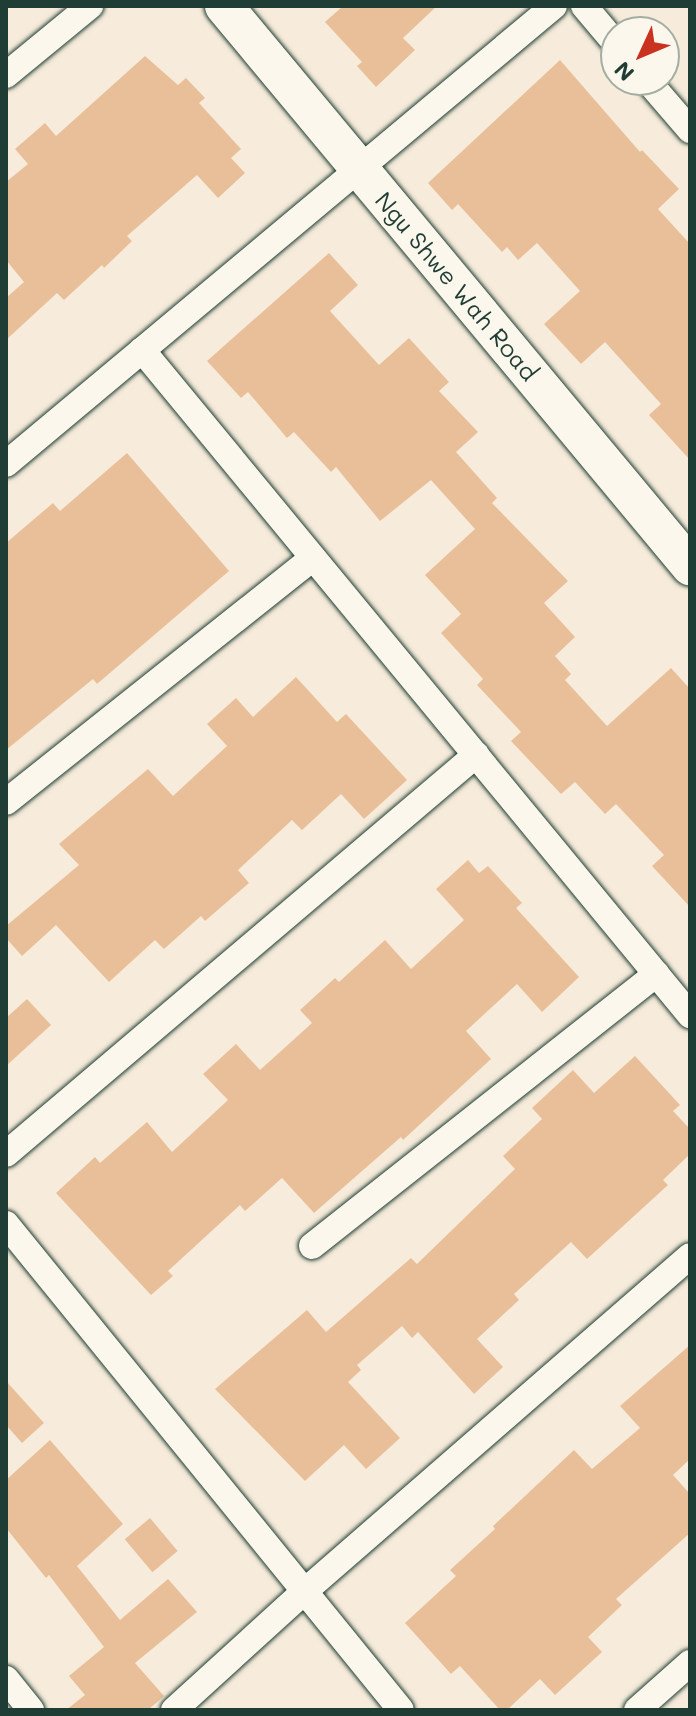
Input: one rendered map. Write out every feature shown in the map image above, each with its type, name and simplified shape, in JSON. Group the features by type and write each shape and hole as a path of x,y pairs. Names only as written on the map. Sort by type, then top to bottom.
{"street":[{"path":"6,75 90,6"},
{"name":"Ngu Shwe Wah Road","path":"224,6 690,566"},
{"path":"6,464 554,6"},
{"path":"584,6 600,25"},
{"path":"661,96 690,130"},
{"path":"142,350 690,1015"},
{"path":"6,802 313,558"},
{"path":"6,1154 476,755"},
{"path":"312,1246 657,974"},
{"path":"6,1224 401,1710"},
{"path":"174,1710 305,1591 690,1256"},
{"path":"637,1710 690,1663"},
{"path":"6,1679 31,1710"}],"building":[{"path":"343,6 437,6 403,38 415,50 376,87 357,66 362,62 325,22"},
{"path":"145,56 178,85 186,78 205,98 199,103 241,149 231,158 245,173 218,198 197,175 127,236 132,241 104,268 102,265 64,300 57,293 6,340 6,298 24,282 6,260 6,182 28,164 15,149 45,123 56,136"},
{"path":"560,60 640,152 642,150 679,189 658,209 690,244 690,460 649,415 661,404 605,342 581,364 544,324 580,291 537,243 518,260 507,247 502,252 458,204 452,210 428,183"},
{"path":"329,253 358,285 330,311 379,365 409,338 449,382 439,391 478,432 456,452 497,498 492,503 568,581 544,603 575,637 555,656 571,674 565,680 607,726 671,668 690,689 690,907 652,866 664,855 616,804 605,814 575,782 561,794 511,741 521,732 477,685 483,679 441,633 461,614 425,575 475,529 431,480 380,521 336,467 331,472 294,432 287,438 248,392 241,398 207,361"},
{"path":"127,453 229,571 97,684 93,679 6,750 6,543 53,503 60,511"},
{"path":"296,677 337,722 346,714 407,780 364,819 341,794 302,830 292,820 238,870 249,883 205,921 201,916 164,949 155,940 109,982 56,925 22,956 6,938 6,926 79,865 59,844 148,769 173,796 227,746 207,724 236,698 253,717"},
{"path":"468,860 479,873 488,866 522,903 516,908 579,977 542,1012 517,984 466,1031 491,1059 403,1140 401,1137 314,1213 282,1178 245,1211 240,1205 168,1271 173,1276 151,1295 56,1193 95,1157 100,1163 147,1122 172,1152 228,1100 203,1074 236,1044 260,1070 312,1023 300,1010 335,978 339,982 385,940 411,969 464,920 436,889"},
{"path":"27,999 51,1025 6,1066 6,1018"},
{"path":"635,1056 680,1105 673,1111 690,1129 690,1154 663,1180 668,1185 587,1259 571,1242 514,1294 519,1300 477,1339 503,1367 474,1394 418,1332 412,1338 402,1326 357,1365 361,1370 348,1382 400,1438 366,1469 344,1445 305,1481 215,1389 307,1310 326,1332 411,1258 417,1264 515,1169 503,1156 542,1119 532,1108 573,1070 594,1093"},
{"path":"690,1345 690,1459 673,1475 690,1494 690,1533 616,1599 622,1605 588,1637 602,1652 555,1695 540,1679 507,1710 500,1710 460,1666 451,1674 405,1623 456,1576 450,1570 574,1450 592,1469 640,1428 620,1406"},
{"path":"6,1381 44,1423 22,1443 6,1425"},
{"path":"50,1440 123,1524 77,1566 120,1620 168,1579 197,1612 135,1663 164,1696 148,1710 66,1710 85,1695 69,1676 104,1647 49,1575 46,1578 6,1528 6,1480"},
{"path":"150,1518 178,1551 152,1572 125,1539"}]}
